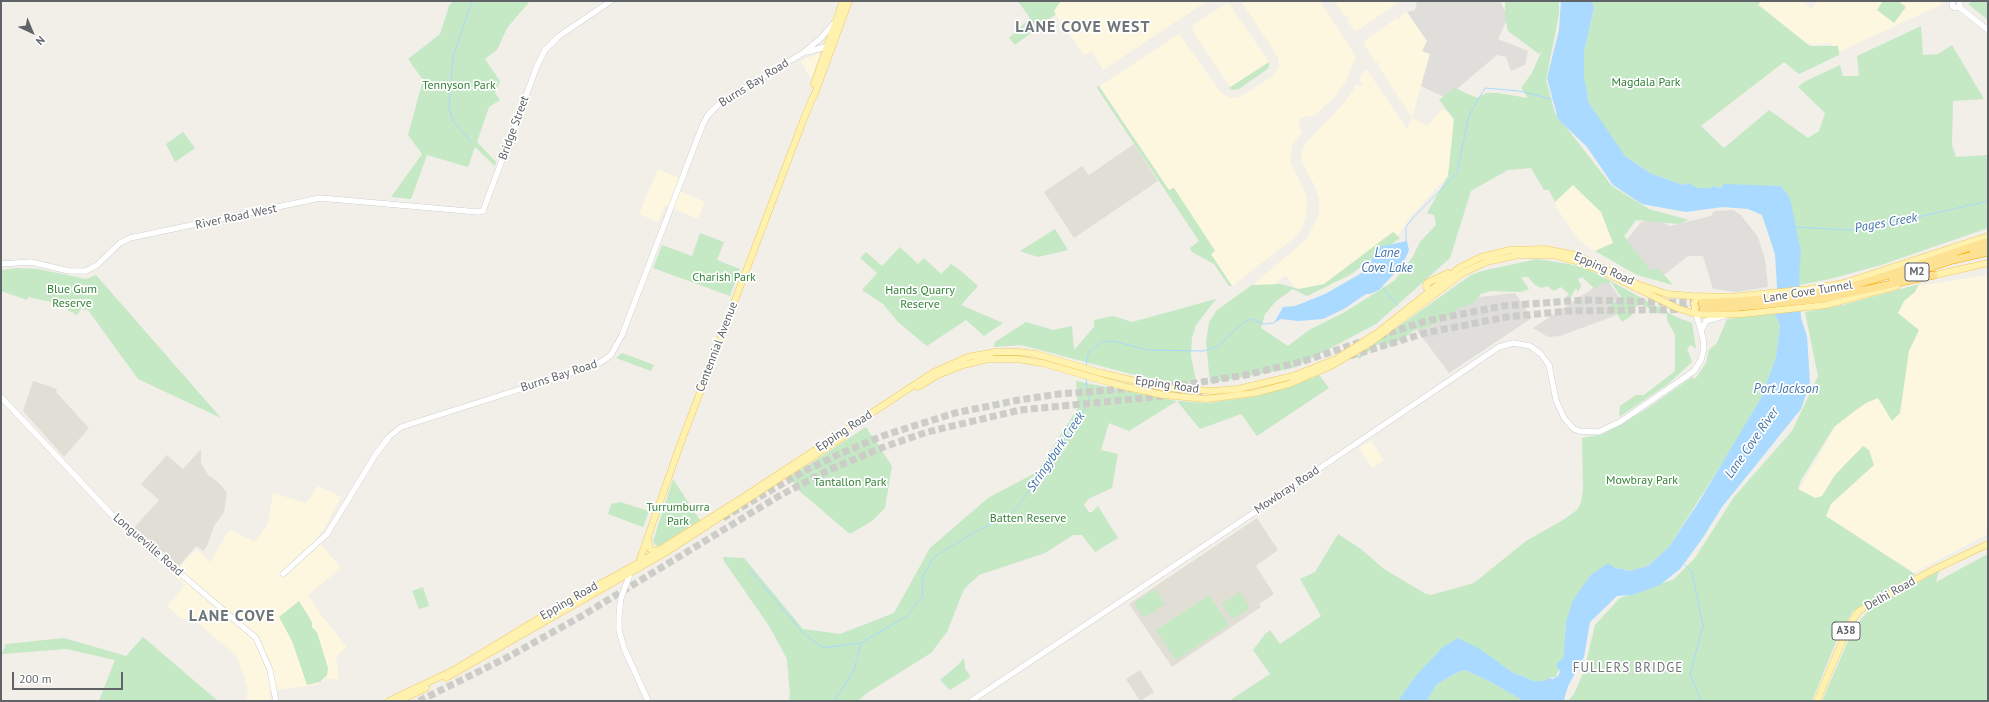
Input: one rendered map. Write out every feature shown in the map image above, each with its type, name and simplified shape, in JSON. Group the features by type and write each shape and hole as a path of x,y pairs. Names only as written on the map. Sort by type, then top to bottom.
{"highway":[{"name":"M2","path":"1934,260 1988,241"},
{"name":"M2","path":"1934,260 1988,246"},
{"name":"M2","path":"1847,294 1948,262 1988,252"},
{"name":"Lane Cove Tunnel","path":"1702,303 1765,302 1849,288 1934,260"},
{"name":"M2","path":"1847,294 1934,275"},
{"name":"Lane Cove Tunnel","path":"1808,295 1847,294"}],"main road":[{"name":"Bridge Street","path":"484,211 537,66 548,46 564,32 610,1"},
{"name":"Burns Bay Road","path":"839,19 843,1"},
{"name":"Burns Bay Road","path":"283,574 327,534 382,446 391,435 401,427 590,367 611,355 620,341 706,119 718,105 803,53 821,38 839,19 849,1"},
{"path":"1952,1 1952,7 1959,4 1988,30"},
{"name":"Centennial Avenue","path":"648,701 620,634 618,621 624,590 649,532 814,96 833,44 839,19"},
{"name":"Centennial Avenue","path":"812,99 811,95 826,48 839,19"},
{"name":"Burns Bay Road","path":"803,53 818,48 826,48 833,44"},
{"name":"River Road West","path":"1,264 31,262 69,271 86,271 97,265 120,243 130,238 320,198 478,212 484,211"},
{"path":"1808,295 1988,236"},
{"name":"Epping Road","path":"1432,292 1426,286 1428,281 1455,270 1476,259 1493,253 1510,250 1545,249 1559,251 1587,259 1637,284 1702,303"},
{"name":"Epping Road","path":"988,356 1032,361 1066,370 1166,388 1203,391 1238,389 1262,384 1321,365 1362,344 1432,292 1463,273 1486,262 1512,256 1540,254 1563,257 1580,262 1669,305 1695,313 1725,315 1765,302 1813,307 1839,302 1934,275 1988,263"},
{"path":"1637,284 1664,299 1695,313 1694,302 1702,303"},
{"name":"Epping Road","path":"389,701 454,670 548,613 697,534 942,367 968,357 1018,352 1063,362 1100,376 1154,393 1203,399 1266,391 1317,373 1370,343 1432,292"},
{"name":"Mowbray Road","path":"971,701 1252,514 1479,359 1503,345 1513,343 1527,345 1545,357 1549,365 1559,409 1570,425 1574,429 1585,433 1603,431 1620,422 1691,374 1703,351 1701,331 1695,313"},
{"path":"1701,331 1706,322 1725,315"},
{"path":"1203,391 1203,399"},
{"name":"Longueville Road","path":"1,397 113,516 256,638 270,670 276,701"},
{"name":"Epping Road","path":"399,701 459,672 616,582 659,550 782,475"},
{"path":"649,532 650,549 655,551 659,550"},
{"name":"Delhi Road","path":"1817,701 1849,625 1859,611 1937,568 1988,544"},
{"name":"Centennial Avenue","path":"620,605 634,568"},
{"path":"616,582 621,584 624,590"}],"shaded area":[{"path":"1061,1 1207,1 1103,70 1091,51 1084,55 1053,11"},
{"path":"1241,1 1320,1 1356,57 1347,79 1334,98 1312,117 1305,116 1299,120 1299,126 1302,132 1292,146 1290,162 1305,192 1307,200 1306,216 1303,226 1294,238 1232,286 1210,254 1215,250 1174,188 1169,191 1100,86 1177,35 1180,35 1222,94 1231,98 1240,97 1273,76 1279,66 1278,57"},
{"path":"1334,1 1400,1 1357,31 1354,30 1347,20 1349,18 1347,16 1345,17"},
{"path":"1417,1 1500,1 1508,17 1498,39 1528,51 1525,65 1511,71 1506,57 1497,55 1446,98 1421,86 1430,54 1422,51 1427,41 1407,12 1415,10"},
{"path":"1762,1 1802,1 1811,9 1818,1 1938,1 1943,4 1841,51 1829,43 1816,45 1806,43 1759,4"},
{"path":"1227,3 1230,5 1269,62 1230,87 1192,30 1193,25"},
{"path":"1407,12 1427,41 1430,54 1412,118 1377,64 1380,62 1379,60 1376,64 1364,44 1364,41 1397,18 1399,20 1401,18 1400,16"},
{"path":"819,53 820,55 811,79 801,61"},
{"path":"1364,70 1367,70 1407,129 1412,118 1427,126 1442,109 1450,115 1458,131 1447,177 1410,217 1397,237 1385,237 1334,284 1298,292 1286,275 1265,291 1254,284 1307,239 1319,213 1319,200 1315,186 1301,161 1302,152 1306,143 1345,102 1357,84 1360,87 1363,85 1359,80"},
{"path":"1134,144 1158,181 1074,238 1044,192 1082,166 1089,175"},
{"path":"658,169 679,178 675,189 705,202 698,219 665,205 658,222 639,214"},
{"path":"1572,185 1601,212 1613,243 1595,251 1579,240 1555,206 1555,202"},
{"path":"1733,210 1740,214 1758,237 1765,259 1768,287 1737,292 1713,289 1703,256 1688,256 1664,275 1651,272 1626,241 1641,222 1657,220 1670,226 1711,216 1714,211"},
{"path":"1988,275 1988,534 1904,578 1790,506 1856,390 1868,341 1910,287"},
{"path":"1607,279 1619,297 1611,306 1617,315 1560,336 1548,337 1533,328"},
{"path":"1515,293 1532,318 1449,373 1416,329 1479,297"},
{"path":"33,381 57,389 56,392 89,428 64,457 23,411"},
{"path":"1371,440 1384,460 1372,468 1359,448"},
{"path":"201,449 201,463 208,475 219,483 227,493 224,512 214,526 207,546 203,551 196,546 179,566 134,528 159,500 141,484 167,455 183,469"},
{"path":"318,486 341,497 325,527 316,539 341,568 308,595 321,615 347,647 336,656 339,680 328,678 316,685 269,691 270,701 246,701 248,689 237,656 193,619 182,619 167,606 185,585 173,574 197,549 210,562 230,529 254,542 268,524 273,493 306,503"},
{"path":"1257,518 1278,550 1256,566 1274,594 1259,604 1261,607 1172,667 1129,604"},
{"path":"1140,670 1154,692 1140,701 1126,679"}],"green space":[{"name":"Tennyson Park","path":"453,1 530,1 507,28 497,50 485,59 500,81 495,93 500,100 489,107 477,142 496,162 495,166 475,147 468,167 427,155 411,199 391,197 422,154 408,135 423,80 408,59 440,34 449,6"},
{"path":"1018,1 1061,1 1054,11 1056,14 1015,45 1009,38 1030,18"},
{"path":"1505,1 1559,1 1559,14 1546,80 1555,113 1612,186 1649,209 1689,220 1679,224 1636,220 1624,236 1651,271 1658,268 1673,285 1637,275 1595,251 1613,243 1601,212 1573,185 1555,202 1549,190 1544,190 1531,168 1508,170 1471,191 1450,258 1376,324 1293,368 1210,383 1206,342 1209,322 1217,310 1252,285 1281,284 1299,289 1324,284 1393,232 1400,238 1350,275 1307,296 1293,289 1276,301 1265,314 1261,328 1288,346 1309,330 1345,312 1394,281 1412,258 1420,242 1436,225 1434,215 1427,213 1448,176 1454,119 1439,100 1455,88 1477,98 1486,93 1498,93 1528,98 1521,88 1532,73 1542,50 1539,54 1508,31 1505,17"},
{"name":"Magdala Park","path":"1592,1 1761,1 1758,5 1810,46 1838,46 1839,55 1799,74 1784,62 1701,126 1724,148 1769,110 1808,138 1819,131 1825,113 1798,87 1804,82 1840,65 1843,76 1859,76 1857,56 1921,26 1923,55 1938,54 1952,45 1984,99 1953,101 1952,145 1956,157 1988,155 1988,228 1881,265 1830,279 1799,285 1799,275 1781,186 1721,188 1714,186 1709,188 1697,188 1689,183 1683,185 1650,173 1625,156 1605,129 1589,104 1584,77 1584,52 1594,8"},
{"path":"1883,1 1898,1 1906,7 1894,23 1877,10"},
{"path":"1974,1 1988,1 1988,20 1968,4"},
{"path":"1269,62 1269,67 1266,70 1239,89 1232,90 1229,88"},
{"path":"1098,85 1169,190 1174,188 1215,251 1211,254 1232,286 1229,286 1214,264 1192,252 1190,248 1199,241 1097,88"},
{"path":"183,132 195,148 175,162 166,144"},
{"path":"1055,229 1068,250 1038,257 1020,251"},
{"name":"Charish Park","path":"700,233 724,242 717,260 740,269 730,296 653,268 662,245 692,256"},
{"name":"Hands Quarry Reserve","path":"900,247 918,264 924,258 941,274 951,264 961,271 978,286 961,305 1003,323 984,336 966,320 927,346 898,322 883,304 862,290 877,273 860,258 866,252 882,266"},
{"path":"1537,259 1569,264 1587,269 1674,316 1692,323 1696,349 1691,345 1687,349 1692,362 1668,384 1619,417 1620,406 1636,395 1644,395 1675,371 1675,335 1667,320 1667,314 1656,313 1642,304 1635,307 1632,315 1622,322 1617,314 1609,313 1609,307 1621,297 1611,282 1600,284 1595,289 1582,277 1578,279 1581,286 1578,292 1576,288 1571,297 1565,302 1564,299 1569,294 1561,287 1554,291 1547,286 1542,288 1535,285 1528,277 1521,277 1529,289 1521,292 1491,291 1481,294 1473,303 1457,309 1450,316 1423,329 1418,328 1390,347 1386,342 1378,344 1359,359 1357,356 1471,275 1482,271"},
{"name":"Blue Gum Reserve","path":"17,268 38,269 86,279 96,275 221,418 138,379 88,310 81,309 77,315 56,303 28,297 27,300 1,291 1,270"},
{"path":"1919,284 1915,292 1904,301 1898,313 1919,330 1909,351 1900,413 1892,421 1878,398 1866,403 1852,413 1834,427 1801,480 1798,489 1815,498 1822,496 1835,475 1863,446 1869,450 1874,465 1831,504 1826,516 1915,575 1853,611 1838,637 1812,701 1568,701 1574,694 1584,671 1595,625 1620,598 1674,579 1695,558 1734,497 1792,431 1818,376 1805,312 1843,305"},
{"path":"1216,299 1196,325 1192,337 1191,356 1196,380 1193,386 1131,374 1021,345 994,346 995,342 1026,322 1053,330 1072,326 1074,350 1094,327 1094,320 1113,316 1132,322"},
{"name":"Mowbray Park","path":"1776,313 1775,315 1780,325 1776,357 1761,398 1731,449 1669,547 1648,566 1628,571 1614,567 1566,622 1563,657 1556,677 1548,678 1544,681 1534,681 1512,672 1480,650 1414,678 1398,701 1229,701 1270,674 1253,650 1265,634 1270,630 1280,644 1321,616 1300,579 1315,572 1338,534 1361,549 1384,569 1426,594 1431,595 1474,583 1526,541 1563,520 1577,510 1581,503 1583,490 1582,438 1603,434 1645,410 1692,377 1695,379 1706,363 1709,350 1717,343 1727,319"},
{"path":"622,353 654,365 651,371 616,358"},
{"path":"1319,375 1329,388 1257,436 1241,414 1200,429 1177,401 1208,403 1258,396 1298,384"},
{"name":"Batten Reserve","path":"1076,381 1177,401 1129,431 1109,423 1101,450 1118,454 1112,488 1088,499 1084,505 1089,512 1092,512 1098,506 1118,538 1095,552 1082,535 1073,535 1045,553 979,575 964,589 947,632 931,653 867,693 858,701 788,701 790,695 787,659 769,626 724,561 723,557 744,558 803,629 840,634 894,613 930,548 988,498 1037,472 1078,408"},
{"name":"Tantallon Park","path":"866,427 892,466 885,508 872,521 850,534 797,489 790,477"},
{"name":"Turrumburra Park","path":"673,479 700,520 659,546 656,546 653,541"},
{"path":"620,502 649,511 643,527 608,514 611,504"},
{"path":"1988,554 1988,701 1822,701 1854,627 1871,608 1939,571 1936,582"},
{"path":"423,587 429,606 419,609 412,591"},
{"path":"1155,589 1165,604 1144,618 1134,603"},
{"path":"1240,592 1250,608 1232,619 1222,604"},
{"path":"1209,595 1229,625 1176,660 1156,630"},
{"path":"299,601 312,622 312,627 317,632 328,668 327,675 320,682 307,685 292,641 279,617"},
{"path":"143,637 218,701 99,701 115,660 66,649 2,654 6,644 64,638 126,656"},
{"path":"964,658 965,669 970,675 969,678 950,690 940,680"},
{"path":"1465,670 1489,681 1524,701 1427,701 1436,685 1454,674"}],"water":[{"name":"Port Jackson","path":"1561,1 1592,1 1594,8 1584,52 1584,77 1589,103 1625,156 1650,173 1683,185 1689,183 1697,188 1709,188 1714,186 1721,188 1724,184 1781,186 1790,198 1801,252 1799,275 1801,318 1807,336 1810,383 1801,409 1722,507 1702,539 1680,569 1660,585 1632,595 1617,596 1590,622 1584,657 1568,686 1564,700 1524,701 1489,681 1465,670 1454,674 1436,685 1427,701 1398,701 1414,678 1443,647 1458,638 1480,649 1512,672 1534,681 1544,681 1548,678 1553,679 1558,676 1560,672 1556,664 1563,658 1566,622 1573,600 1591,575 1608,563 1617,569 1620,568 1628,571 1648,566 1669,547 1700,500 1761,398 1776,357 1780,325 1775,315 1777,287 1775,254 1762,215 1748,209 1723,207 1686,212 1642,204 1613,185 1587,147 1558,119 1547,78 1559,30"},
{"name":"Lane Cove Lake","path":"1407,241 1409,250 1403,264 1379,290 1366,294 1344,309 1323,319 1298,321 1281,319 1274,323 1283,307 1295,306 1325,294 1360,274 1368,267 1378,247"}],"waterway":[{"path":"471,142 453,121 449,108 453,57 472,1"},
{"name":"Stringybark Creek","path":"1406,243 1406,227 1457,173 1469,115 1485,88 1519,91 1555,100"},
{"name":"Pages Creek","path":"1796,227 1846,230 1870,228 1988,201"},
{"path":"1382,287 1398,306"},
{"name":"Stringybark Creek","path":"1086,366 1088,353 1101,342 1114,341 1147,350 1203,351 1217,347 1245,321 1252,319 1264,324 1274,323"},
{"name":"Stringybark Creek","path":"834,701 854,670 861,643 907,616 922,597 923,576 934,557 975,532 1012,514 1045,469 1086,407 1089,399 1086,379"},
{"path":"1684,564 1692,572 1703,626 1690,674 1701,701"},
{"path":"749,569 802,632 823,648 861,643"}],"tunnel":[{"path":"1379,336 1426,321 1503,306 1585,300 1701,303"},
{"path":"1350,356 1425,333 1506,317 1569,311 1703,309"},
{"path":"723,518 806,470 844,452 885,435 955,413 1019,400 1059,394 1189,384 1246,375 1304,361 1363,341"},
{"path":"1175,395 1204,392"},
{"path":"419,701 508,657 580,617 779,496 831,469 881,448 927,432 1020,410 1165,396"}],"district":[{"name":"LANE COVE WEST","path":"1083,27"},
{"name":"LANE COVE","path":"232,616"},
{"name":"FULLERS BRIDGE","path":"1628,668"}],"water label":[{"name":"Lane Cove River","path":"1752,443"}]}
